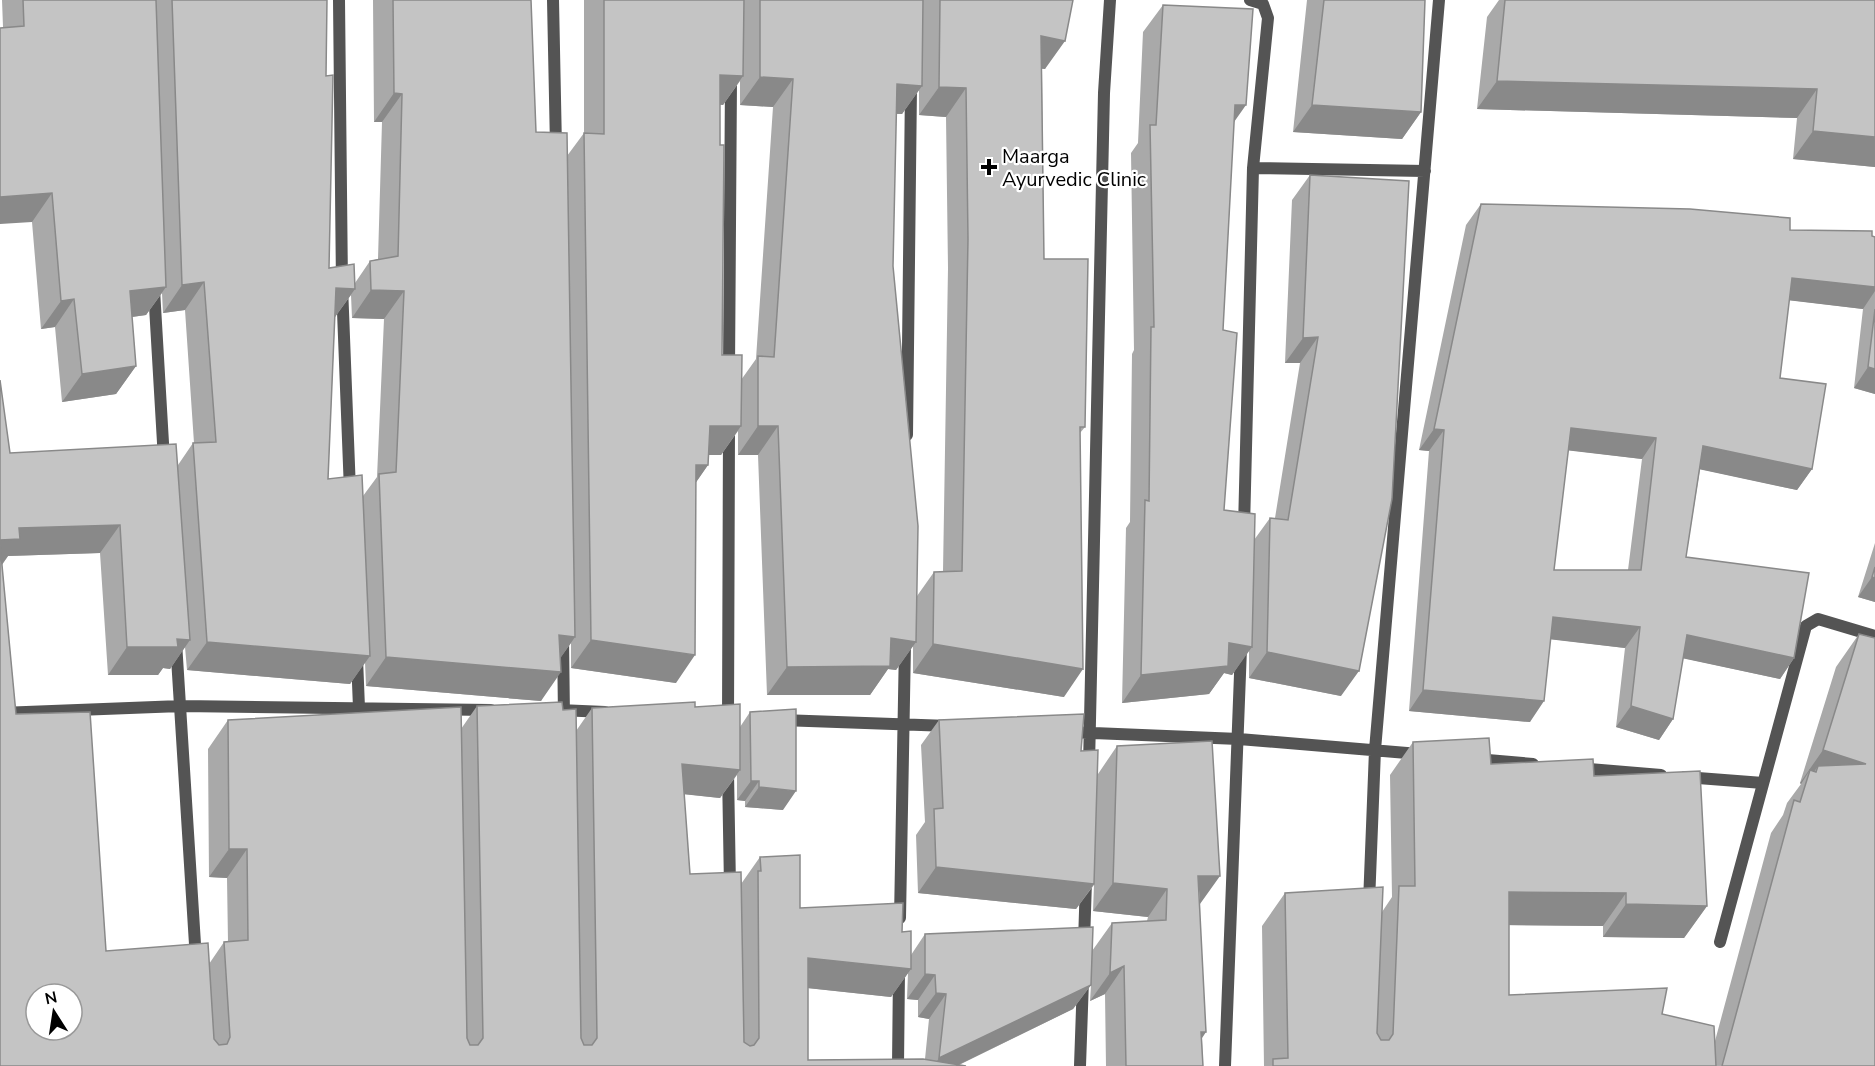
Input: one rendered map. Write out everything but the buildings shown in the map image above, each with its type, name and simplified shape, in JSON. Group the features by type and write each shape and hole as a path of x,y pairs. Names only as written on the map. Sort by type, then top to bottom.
{"street":[{"path":"339,0 342,286 351,509"},
{"path":"553,0 557,164"},
{"path":"1089,780 1104,93 1110,0"},
{"path":"1244,537 1253,168 1268,18 1263,4 1250,0"},
{"path":"1369,914 1376,750 1439,0"},
{"path":"729,386 731,69"},
{"path":"907,452 911,76"},
{"path":"1253,168 1425,171"},
{"path":"153,271 165,471"},
{"path":"728,720 729,410"},
{"path":"1720,942 1806,626 1818,619 1875,636"},
{"path":"563,627 564,734"},
{"path":"900,925 905,630"},
{"path":"1225,1066 1242,632"},
{"path":"176,635 196,973"},
{"path":"356,649 359,708"},
{"path":"0,713 181,706 359,708 449,715 507,710"},
{"path":"541,710 622,713"},
{"path":"763,719 962,727"},
{"path":"1055,731 1239,739 1433,755"},
{"path":"1468,758 1763,783"},
{"path":"728,764 730,903"},
{"path":"1080,1066 1086,864"},
{"path":"898,1066 900,960"}],"place":[{"name":"Maarga Ayurvedic Clinic","path":"989,167"}]}
